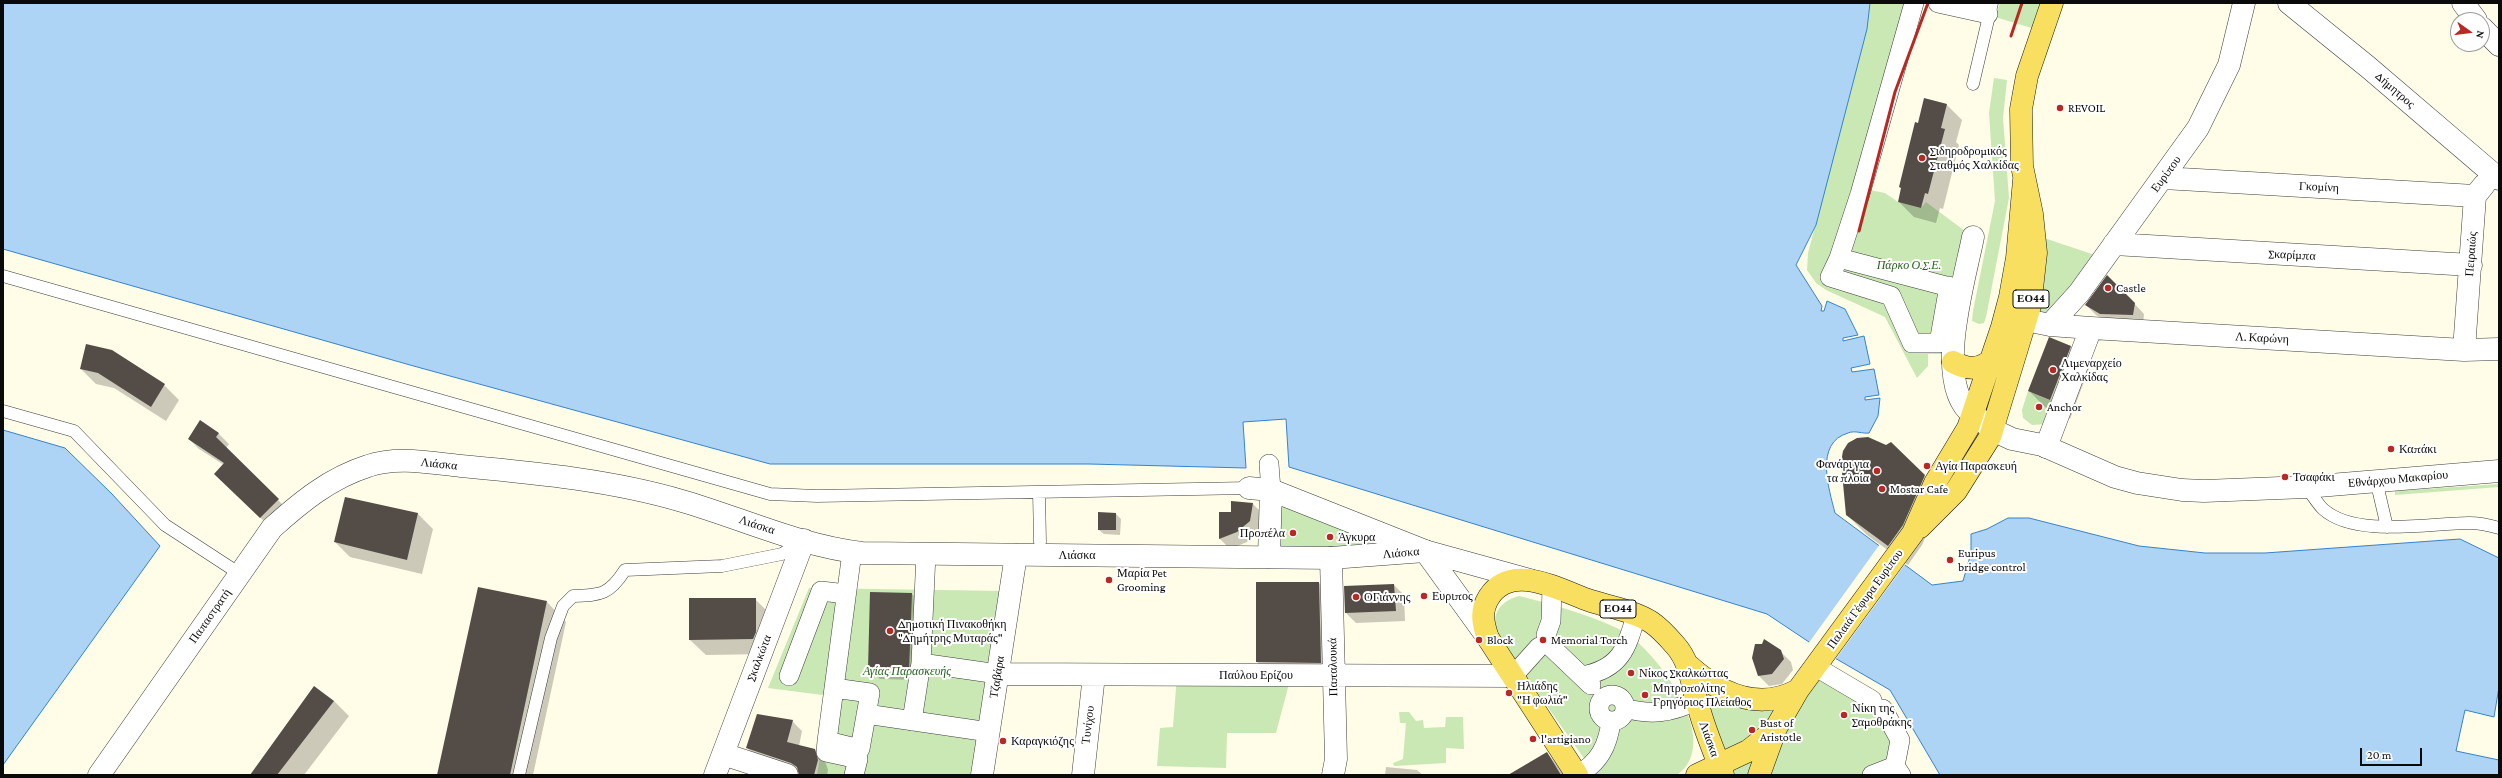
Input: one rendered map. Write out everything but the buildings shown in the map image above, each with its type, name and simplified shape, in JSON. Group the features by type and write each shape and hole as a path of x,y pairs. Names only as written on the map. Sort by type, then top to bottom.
{"main road":[{"name":"ΕΟ44","path":"1911,536 1956,491 1996,423 2026,320 2034,282 2036,253 2032,214 2024,180 2020,135 2022,94 2052,3"},
{"name":"ΕΟ44","path":"1911,536 1935,483 1958,447 1973,414 1992,360 2002,327 2014,276 2024,180"},
{"path":"1953,362 1964,367 1977,369 1992,360"},
{"name":"Παλαιά Γέφυρα Ευρίπου","path":"1818,664 1911,536"},
{"name":"ΕΟ44","path":"1530,580 1511,580 1500,586 1491,594 1483,613 1484,626 1488,638 1577,775"},
{"name":"Λιάσκα","path":"1530,580 1636,615 1660,629 1677,647 1688,664 1696,701 1721,770"},
{"name":"ΕΟ44","path":"1688,664 1702,678 1725,692 1760,701 1777,699 1798,690"},
{"name":"ΕΟ44","path":"1759,775 1776,728 1798,690 1818,664"},
{"name":"ΕΟ44","path":"1697,775 1721,770 1766,738 1776,728"}],"street":[{"path":"1839,258 1956,288 1939,343 1912,343 1891,296 1830,277 1839,258 1860,194 1914,3"},
{"path":"1938,3 1990,8"},
{"name":"Ευρίπου","path":"2050,325 2079,293 2164,178 2198,128 2220,89 2235,47 2244,3"},
{"name":"Δήμητρος","path":"2289,3 2497,173"},
{"path":"2463,3 2470,12"},
{"path":"2490,36 2499,45"},
{"path":"2476,196 2497,173"},
{"name":"Γκομίνη","path":"2164,178 2476,196"},
{"name":"Πειραιώς","path":"2464,350 2476,196"},
{"name":"Εθνάρχου Μακαρίου","path":"1973,237 1956,288 1956,323 1953,362 1959,399 1973,414 1996,423 2012,439 2044,446 2116,477 2163,488 2204,491 2306,487 2499,471"},
{"name":"Σκαρίμπα","path":"2114,244 2471,265"},
{"name":"Λ. Καρώνη","path":"2026,320 2050,325 2091,328 2464,350 2499,349"},
{"path":"2044,446 2091,328"},
{"name":"Λιάσκα","path":"341,476 369,465 409,461 593,482 681,501 804,540 852,552 1016,555 1040,548 1331,558 1426,551 1530,580"},
{"path":"1269,464 1271,490 1269,557"},
{"name":"Παπαστρατή","path":"99,775 272,528 306,497 341,476"},
{"path":"1249,488 1271,490 1426,551 1488,638"},
{"name":"Σκαλκώτα","path":"715,775 804,540"},
{"path":"852,552 826,752 858,759 854,775"},
{"path":"912,721 921,663 926,554"},
{"name":"Τζαβάρα","path":"982,775 1016,555"},
{"name":"Παπαλουκά","path":"1331,558 1332,676 1336,759 1333,775"},
{"path":"1514,676 1545,642 1550,621 1552,587"},
{"path":"789,676 821,591 846,594"},
{"path":"1576,671 1598,674 1612,666 1622,654 1636,615"},
{"path":"1545,642 1604,698"},
{"path":"921,663 998,674"},
{"path":"1818,664 1877,704 1900,740 1898,770 1872,775"},
{"name":"Παύλου Ερίζου","path":"998,674 1514,676"},
{"name":"Τυνίχου","path":"1083,775 1094,675"},
{"path":"827,742 860,749 870,693 834,688"},
{"path":"1616,696 1622,700 1625,708 1619,719 1611,721 1603,717 1599,710 1604,698 1616,696"},
{"path":"1625,708 1642,713 1660,713 1696,701"},
{"path":"866,714 989,732"},
{"path":"1577,775 1589,768 1601,755 1609,739 1611,721"},
{"path":"723,754 787,775"}],"lane":[{"path":"1973,84 1990,8"},
{"path":"3,276 770,494 817,496 1249,488"},
{"path":"3,411 74,431 165,525 240,574"},
{"path":"2376,480 2387,526"},
{"path":"2306,487 2324,509 2340,518 2360,524 2387,526 2470,523 2499,528"},
{"path":"1039,492 1040,548"},
{"path":"519,775 552,638 563,606 573,596 605,593 616,584 625,570 722,566 782,554 804,540"}],"green space":[{"name":"Πάρκο Ο.Σ.Ε.","path":"1870,3 1911,3 1859,188 1885,193 1898,202 1921,208 1926,202 1973,237 1953,354 1928,354 1928,366 1917,378 1885,317 1826,290 1816,283 1807,270 1808,253 1867,29"},
{"path":"2000,3 2052,3 2042,31 1995,17"},
{"path":"1994,78 2007,80 2003,118 2009,198 1986,317 1984,323 1979,324 1972,321 1973,311 1995,201 1989,113"},
{"path":"2035,235 2104,258 2050,325 2030,306"},
{"path":"2028,391 2056,403 2047,424 2032,425 2023,418 2022,410"},
{"path":"2499,484 2499,487 2395,495 2395,491"},
{"path":"1271,490 1379,532 1370,556 1269,557"},
{"name":"Αγίας Παρασκευής","path":"809,588 1004,591 972,775 817,775 830,696 768,688"},
{"path":"1519,596 1544,602 1604,622 1626,633 1640,644 1669,679 1682,700 1690,721 1694,742 1690,760 1677,775 1597,775 1593,771 1498,637 1495,623 1498,611 1506,602"},
{"path":"1816,667 1888,717 1895,766 1872,775 1722,775 1702,678 1760,701"},
{"path":"1177,675 1291,676 1276,733 1227,733 1226,768 1157,766 1160,728 1173,727"},
{"path":"1399,712 1409,712 1416,721 1423,720 1424,728 1445,727 1446,717 1463,717 1464,749 1446,748 1446,763 1394,766 1393,763 1403,759 1406,723 1400,723"}],"water":[{"path":"3,3 1870,3 1867,29 1816,225 1796,265 1822,306 1821,311 1824,311 1827,301 1845,309 1858,335 1843,338 1843,341 1864,336 1870,364 1851,368 1852,372 1874,369 1879,395 1865,397 1865,400 1880,398 1878,416 1869,433 1853,432 1837,438 1831,446 1827,456 1826,468 1835,513 1932,585 1963,581 1971,553 1971,534 1987,529 2008,518 2029,518 2139,546 2205,553 2265,553 2460,539 2499,558 2499,687 2494,717 2465,710 2456,751 2499,760 2499,775 1940,775 1890,690 1821,650 1767,614 1289,467 1286,419 1243,422 1246,468 1089,464 770,464 410,365 3,249"},
{"path":"3,430 65,448 112,494 160,546 3,765"}],"pier":[{"path":"1880,544 1906,563 1835,660 1808,644"}],"railway":[{"path":"1859,231 1895,92 1928,3"},
{"path":"2011,36 2022,3"}],"place":[{"name":"REVOIL","path":"2060,108"},
{"name":"Σιδηροδρομικός Σταθμός Χαλκίδας","path":"1922,158"},
{"name":"Castle","path":"2108,288"},
{"name":"Λιμεναρχείο Χαλκίδας","path":"2053,370"},
{"name":"Anchor","path":"2039,407"},
{"name":"Καπάκι","path":"2391,449"},
{"name":"Αγία Παρασκευή","path":"1927,466"},
{"name":"Φανάρι για τα πλοία","path":"1877,471"},
{"name":"Τσαφάκι","path":"2285,477"},
{"name":"Mostar Cafe","path":"1882,489"},
{"name":"Προπέλα","path":"1293,533"},
{"name":"Άγκυρα","path":"1330,537"},
{"name":"Euripus bridge control","path":"1950,560"},
{"name":"Μαρία Pet Grooming","path":"1109,580"},
{"name":"Ευριπος","path":"1424,596"},
{"name":"ΟΓιάννης","path":"1356,597"},
{"name":"Δημοτική Πινακοθήκη \"Δημήτρης Μυταράς\"","path":"890,631"},
{"name":"Block","path":"1479,640"},
{"name":"Memorial Torch","path":"1543,640"},
{"name":"Νίκος Σκαλκώττας","path":"1631,673"},
{"name":"Ηλιάδης \"Η φωλιά\"","path":"1509,693"},
{"name":"Μητροπολίτης Γρηγόριος Πλείαθος","path":"1645,695"},
{"name":"Νίκη της Σαμοθράκης","path":"1844,715"},
{"name":"Bust of Aristotle","path":"1752,730"},
{"name":"l'artigiano","path":"1533,739"},
{"name":"Καραγκιόζης","path":"1003,741"}]}
